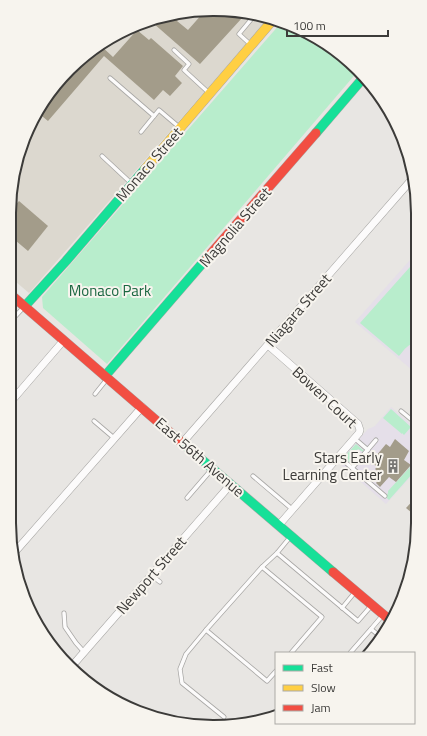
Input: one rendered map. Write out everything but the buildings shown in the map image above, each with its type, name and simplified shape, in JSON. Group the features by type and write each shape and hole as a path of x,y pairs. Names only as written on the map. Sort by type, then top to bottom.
{"street":[{"name":"Monaco Street","path":"24,306 66,261 269,24"},
{"name":"Magnolia Street","path":"107,377 360,81"},
{"name":"Niagara Street","path":"182,442 408,183"},
{"name":"East 56th Avenue","path":"16,299 387,617"},
{"path":"16,396 64,340"},
{"name":"Bowen Court","path":"268,345 358,424 360,431 279,525"},
{"path":"18,548 142,407"},
{"name":"Newport Street","path":"75,663 231,484"}],"lane":[{"path":"251,20 239,34 252,45"},
{"path":"174,50 189,64 184,70 210,94"},
{"path":"110,78 154,116"},
{"path":"141,132 159,110 180,128"},
{"path":"102,156 132,183"},
{"path":"16,315 24,306"},
{"path":"95,394 107,377"},
{"path":"401,411 411,419"},
{"path":"94,421 114,438"},
{"path":"354,438 368,450"},
{"path":"352,468 376,440"},
{"path":"338,456 385,496"},
{"path":"187,498 213,468"},
{"path":"253,476 292,509"},
{"path":"224,717 182,683 180,669 186,654 206,630 262,567 292,536"},
{"path":"277,553 358,621 372,605"},
{"path":"262,567 322,617 292,652"},
{"path":"151,575 160,582"},
{"path":"342,608 356,591"},
{"path":"64,613 65,627 84,652"},
{"path":"351,652 383,614"},
{"path":"371,629 377,634"},
{"path":"206,630 267,681 275,672"}],"shaded area":[{"path":"201,16 226,16 265,23 29,293 16,282 16,201 20,175 26,150 36,126 49,104 65,83 83,65 104,49 126,36 150,26"},
{"path":"411,259 411,369 355,322"},
{"path":"391,407 411,424 411,476 386,504 338,462 368,429 375,426"}],"green space":[{"name":"Monaco Park","path":"278,26 301,36 323,49 344,65 354,75 107,364 43,308 42,297"},
{"path":"411,266 411,344 399,356 360,323"},
{"path":"391,409 411,427 404,435 383,418"},
{"path":"356,444 364,451 363,452 358,449 349,460 353,463 352,465 344,457"},
{"path":"410,467 409,469 411,471 411,475 389,500 386,497 388,491"}],"traffic: fast":[{"path":"316,133 360,81"},
{"path":"25,306 145,169"},
{"path":"105,376 207,258"},
{"path":"180,441 333,572"}],"traffic: slow":[{"path":"145,169 269,24"}],"traffic: jam":[{"path":"207,258 316,133"},
{"path":"16,299 180,441"},
{"path":"333,572 387,618"}],"place":[{"name":"Stars Early Learning Center","path":"393,466"}]}
